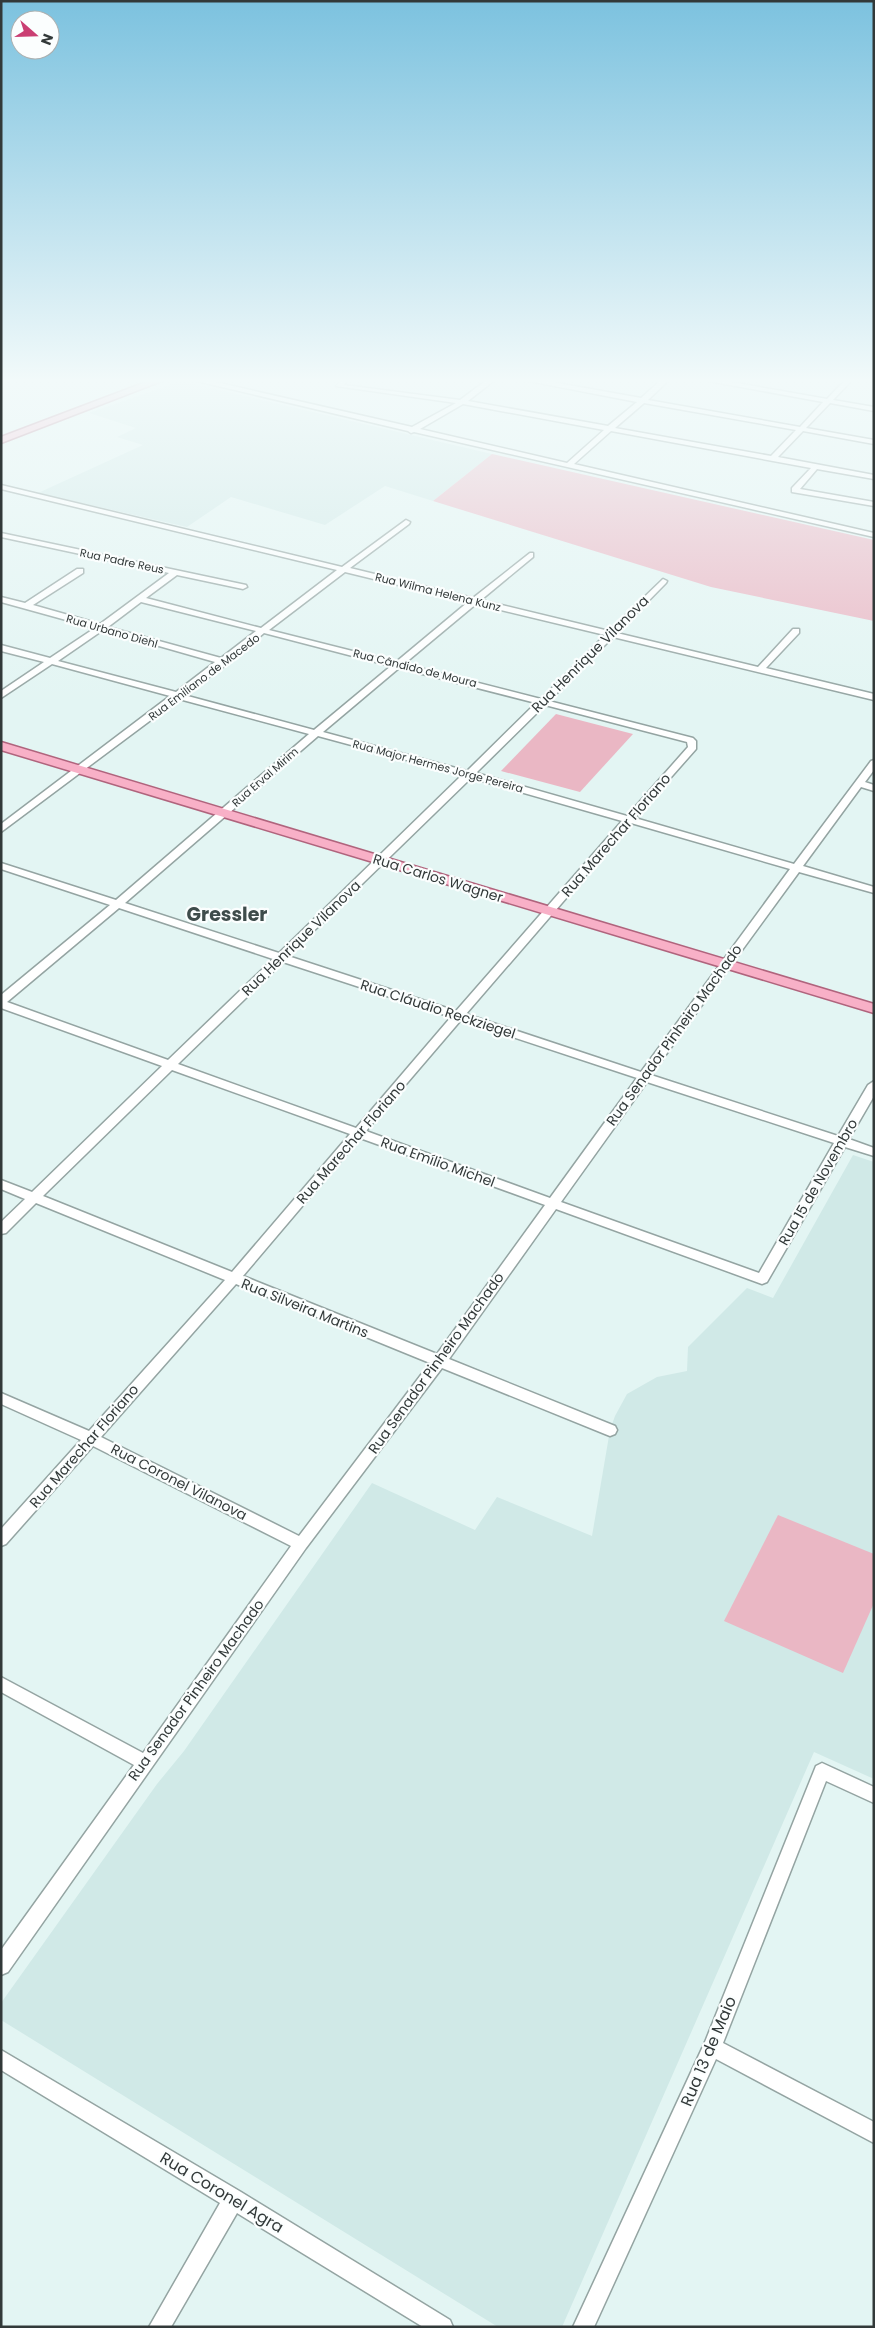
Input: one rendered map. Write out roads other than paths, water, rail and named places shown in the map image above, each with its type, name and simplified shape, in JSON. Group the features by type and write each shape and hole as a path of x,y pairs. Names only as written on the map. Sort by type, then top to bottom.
{"main road":[{"name":"Rua Carlos Wagner","path":"1,746 874,1009"}],"street":[{"name":"Rua Wilma Helena Kunz","path":"4,488 874,697"},
{"path":"663,488 874,535"},
{"path":"796,488 794,490 874,504"},
{"name":"Rua Emiliano de Macedo","path":"1,830 180,696 406,522"},
{"name":"Rua Padre Reus","path":"1,535 243,586"},
{"name":"Rua Erval Mirim","path":"1,1003 316,733 530,555"},
{"path":"26,606 80,571"},
{"path":"1,696 102,628 176,572"},
{"name":"Rua Henrique Vilanova","path":"1,1230 282,958 544,701 663,581"},
{"name":"Rua Urbano Diehl","path":"1,599 224,662"},
{"name":"Rua Cândido de Moura","path":"140,599 544,701 690,740"},
{"path":"760,670 796,631"},
{"name":"Rua Major Hermes Jorge Pereira","path":"1,648 469,774 874,890"},
{"name":"Rua Marechar Floriano","path":"1,1540 233,1279 548,911 693,747 690,740"},
{"name":"Rua Senador Pinheiro Machado","path":"1,1966 144,1762 301,1544 439,1362 725,964 874,763"},
{"path":"860,784 874,788"},
{"name":"Rua Cláudio Reckziegel","path":"1,866 874,1152"},
{"name":"Rua Emílio Michel","path":"1,1003 762,1279"},
{"name":"Rua 15 de Novembro","path":"762,1279 874,1085"},
{"name":"Rua Silveira Martins","path":"1,1184 610,1430"},
{"name":"Rua Coronel Vilanova","path":"1,1398 91,1438 301,1544"},
{"path":"1,1684 144,1762"},
{"name":"Rua 13 de Maio","path":"583,2327 712,2047 822,1772 874,1795"},
{"path":"712,2047 874,2133"},
{"name":"Rua Coronel Agra","path":"1,2059 443,2327"},
{"path":"159,2327 234,2199"}],"district":[{"name":"Gressler","path":"227,914"}]}
